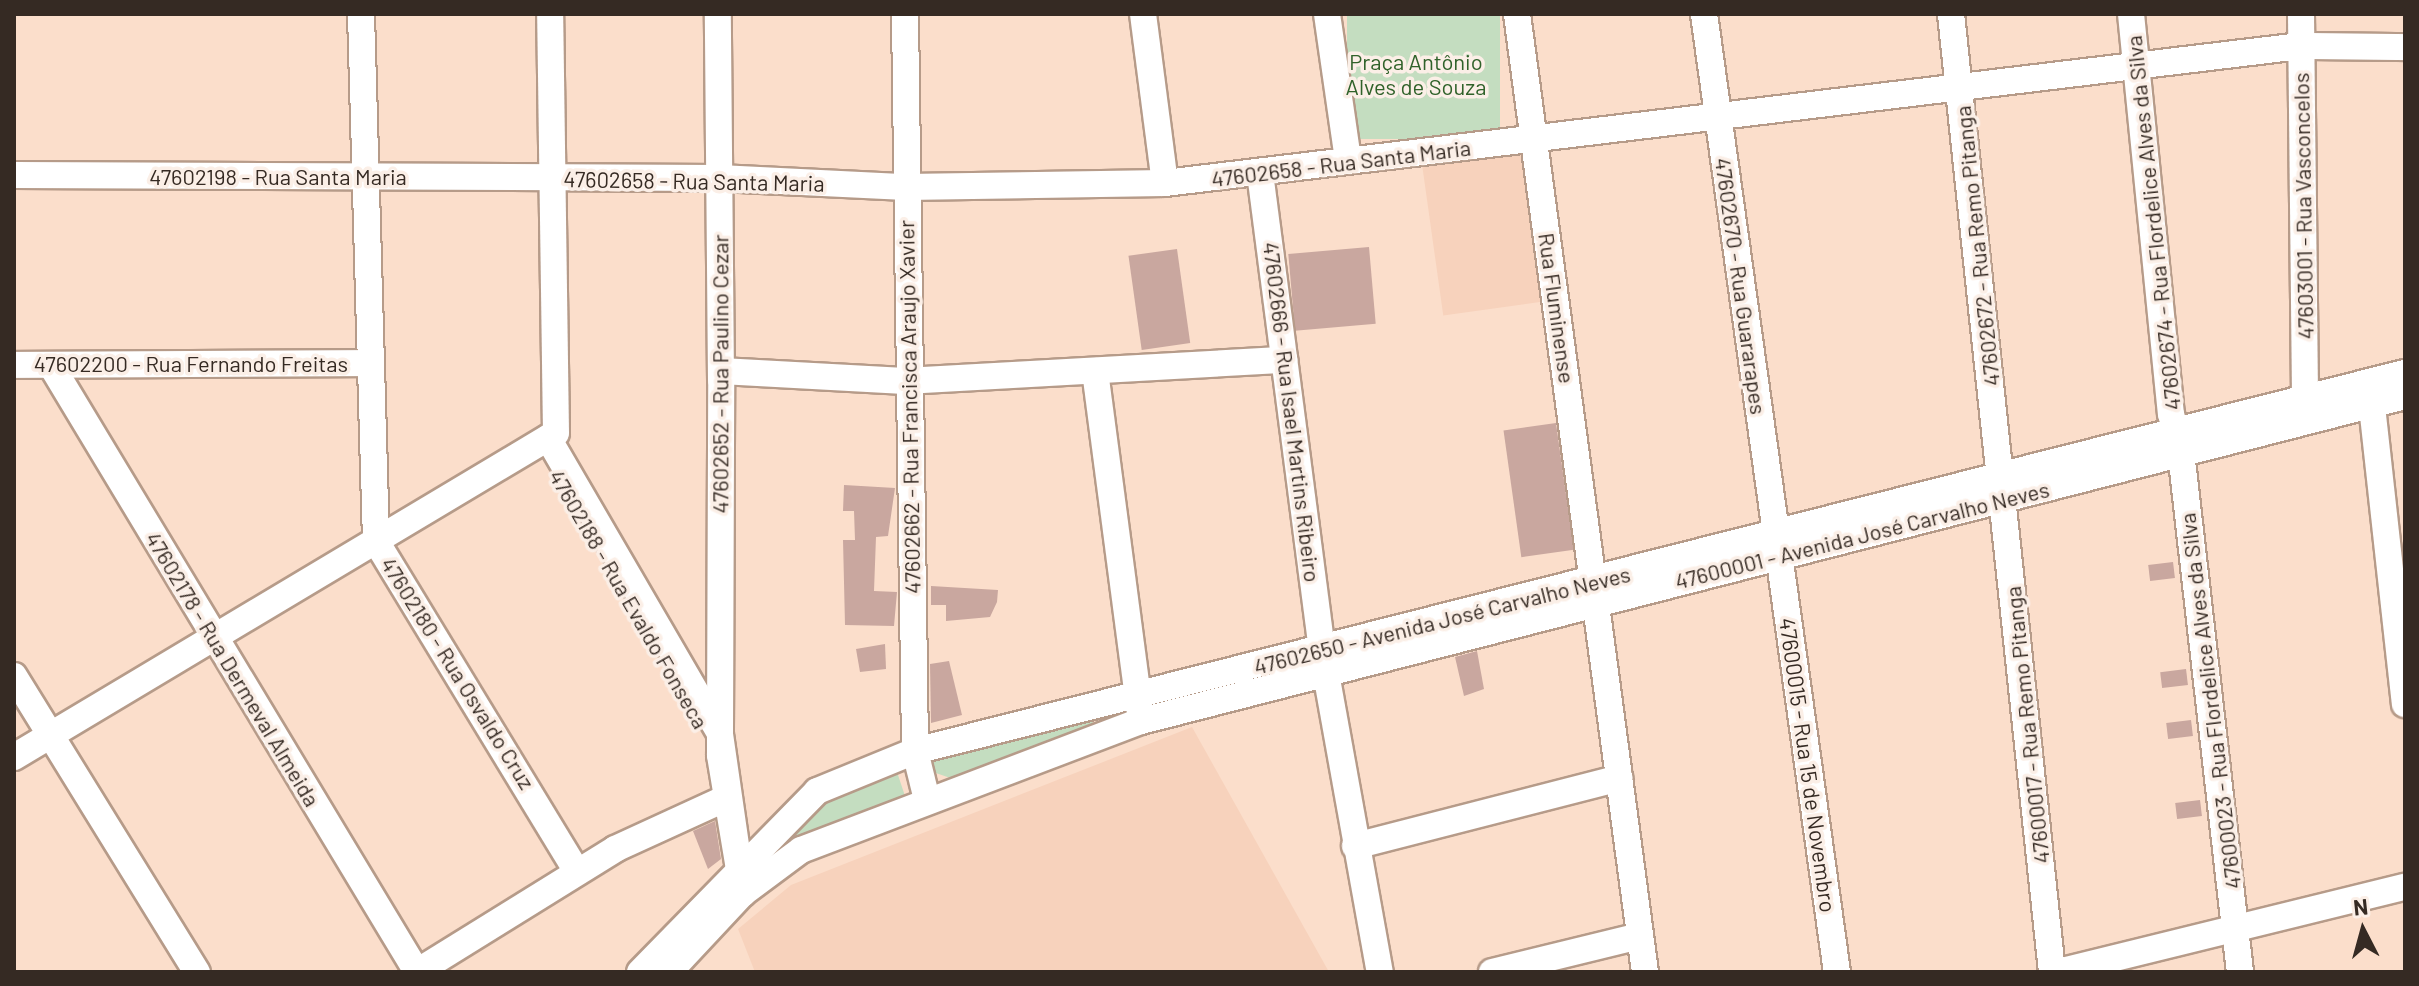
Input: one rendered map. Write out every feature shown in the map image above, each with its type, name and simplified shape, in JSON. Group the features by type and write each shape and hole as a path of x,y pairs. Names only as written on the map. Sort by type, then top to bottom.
{"street":[{"name":"47602180 - Rua Osvaldo Cruz","path":"361,14 367,363 376,541 577,871"},
{"path":"539,14 547,179"},
{"path":"14,757 546,439 550,14"},
{"name":"47602652 - Rua Paulino Cezar","path":"718,14 720,744 722,800 741,876"},
{"name":"47602662 - Rua Francisca Araujo Xavier","path":"905,14 905,381 915,751 927,800"},
{"path":"1143,14 1165,183"},
{"path":"1327,14 1348,159"},
{"name":"Rua Fluminense","path":"1517,14 1645,972"},
{"name":"47602670 - Rua Guararapes","path":"1704,14 1778,547"},
{"name":"47602672 - Rua Remo Pitanga","path":"1951,14 2004,488"},
{"name":"47602674 - Rua Flordelice Alves da Silva","path":"2131,14 2142,64 2180,441"},
{"path":"2142,14 2142,64"},
{"name":"47603001 - Rua Vasconcelos","path":"2301,14 2305,398"},
{"name":"47602658 - Rua Santa Maria","path":"547,179 719,178 906,187 1165,183 1260,173 1348,159 1717,119 1960,86 2301,46 2405,47"},
{"name":"47602666 - Rua Isael Martins Ribeiro","path":"1260,173 1324,662 1380,972"},
{"name":"47602198 - Rua Santa Maria","path":"14,175 547,179"},
{"path":"721,371 905,381 1284,360"},
{"name":"47602200 - Rua Fernando Freitas","path":"14,365 367,363"},
{"name":"47602178 - Rua Dermeval Almeida","path":"51,365 417,972"},
{"path":"1095,371 1139,708"},
{"path":"2004,488 2370,393 2405,373"},
{"path":"2370,393 2405,704"},
{"path":"2258,421 2305,398 2370,393 2405,396"},
{"name":"47602188 - Rua Evaldo Fonseca","path":"546,439 720,744"},
{"name":"47600023 - Rua Flordelice Alves da Silva","path":"2180,441 2240,972"},
{"name":"47600001 - Avenida José Carvalho Neves","path":"1778,547 2004,488"},
{"name":"47600017 - Rua Remo Pitanga","path":"2004,488 2055,972"},
{"name":"47602650 - Avenida José Carvalho Neves","path":"741,876 817,791 915,751 1139,708 1778,547"},
{"name":"47600015 - Rua 15 de Novembro","path":"1778,547 1837,972"},
{"path":"640,972 741,876 1139,708 1180,710 1324,662"},
{"path":"14,676 197,972"},
{"name":"47602652 - Rua Paulino Cezar","path":"720,744 741,876"},
{"path":"1355,846 1619,778"},
{"path":"417,972 577,871 722,800"},
{"path":"669,972 741,876"},
{"path":"2055,972 2405,887"},
{"path":"1492,972 1640,936"}],"shaded area":[{"path":"1522,150 1543,302 1443,316 1422,164"},
{"path":"1192,727 1329,972 755,972 738,929 791,885"}],"green space":[{"name":"Praça Antônio Alves de Souza","path":"1347,14 1500,14 1500,139 1347,139"},
{"path":"1092,718 1094,731 959,781 930,771 935,756"},
{"path":"889,773 898,775 906,799 794,841 784,836 818,804"}],"building":[{"path":"1369,247 1376,324 1295,331 1288,254"},
{"path":"1177,249 1190,343 1142,350 1128,256"},
{"path":"1556,423 1574,550 1521,557 1504,430"},
{"path":"844,485 895,488 888,536 876,537 874,591 897,592 894,626 845,625 843,540 855,540 854,511 843,511"},
{"path":"2173,562 2175,578 2150,581 2148,565"},
{"path":"931,586 998,590 997,602 990,617 946,621 946,605 931,605"},
{"path":"885,644 886,669 860,672 856,649"},
{"path":"1477,651 1484,689 1464,696 1455,657"},
{"path":"949,661 962,715 931,723 930,664"},
{"path":"2186,669 2188,685 2162,688 2160,672"},
{"path":"2191,720 2193,736 2168,739 2166,723"},
{"path":"2200,800 2202,816 2177,819 2175,803"},
{"path":"715,821 721,859 708,869 693,831"}]}
